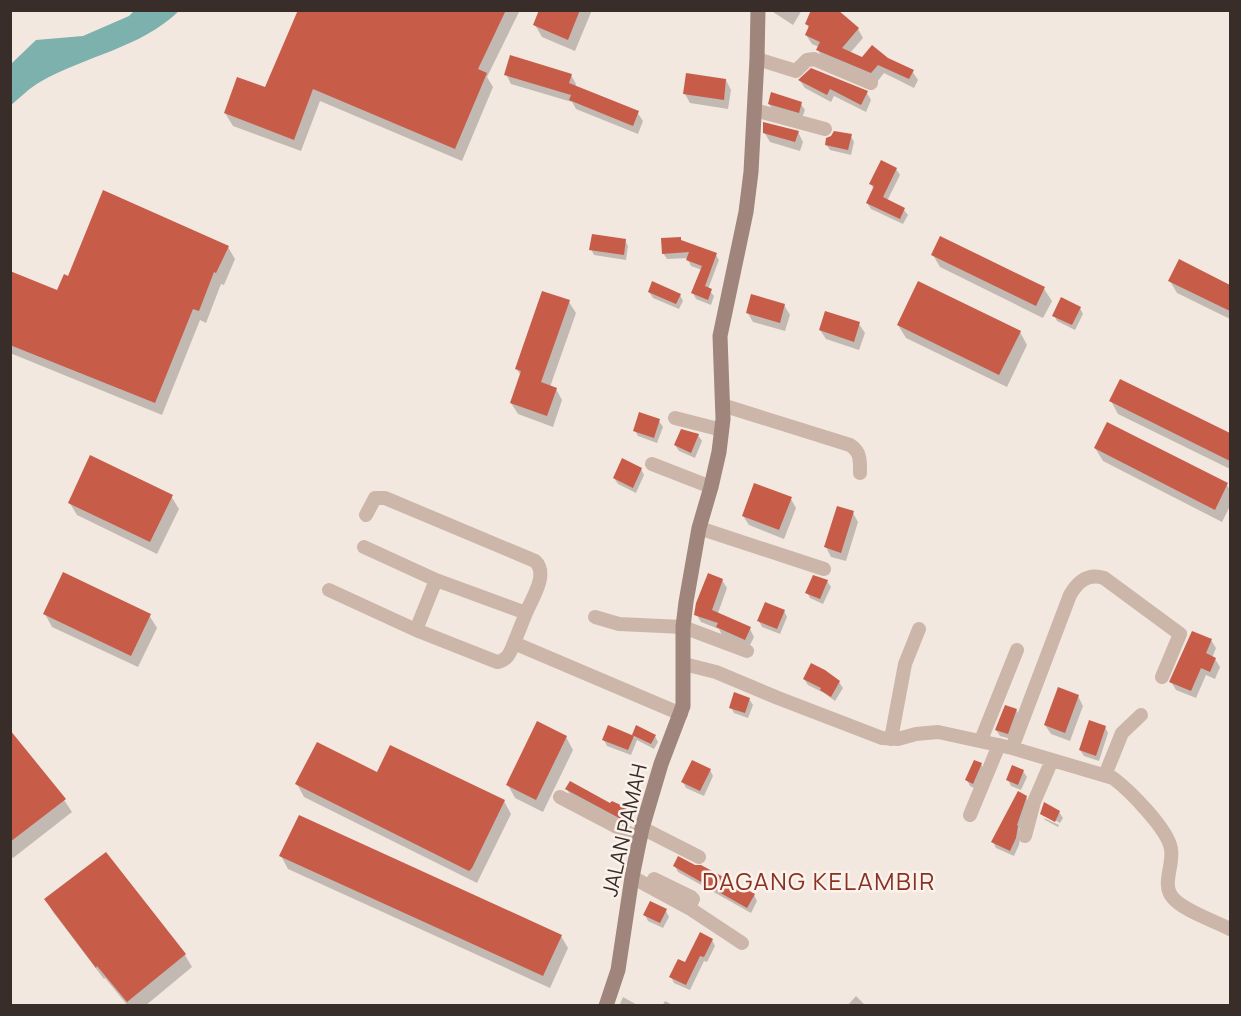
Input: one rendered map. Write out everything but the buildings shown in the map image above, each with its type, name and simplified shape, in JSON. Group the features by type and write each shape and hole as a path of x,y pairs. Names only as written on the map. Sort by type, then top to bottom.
{"street":[{"name":"JALAN PAMAH","path":"606,1005 618,970 641,833 661,764 681,714 685,696 683,627 689,578 699,528 711,487 722,429 720,336 749,192 758,10"},
{"path":"757,59 796,71 807,60 814,59 871,83"},
{"path":"754,110 825,129"},
{"path":"722,405 850,445 860,456 860,474"},
{"path":"675,418 722,429"},
{"path":"652,464 711,487"},
{"path":"329,590 416,630 497,662 503,661 508,656 542,573 535,561 385,498 375,498 366,514"},
{"path":"699,528 824,568"},
{"path":"364,548 436,580 526,613"},
{"path":"970,815 1006,746 1070,595 1081,580 1089,576 1104,578 1180,634 1162,677"},
{"path":"416,630 436,580"},
{"path":"595,617 619,624 683,627 747,651"},
{"path":"891,739 905,664 920,629"},
{"path":"514,643 681,714"},
{"path":"981,740 1017,650"},
{"path":"684,664 716,672 882,738 891,739 938,732 1006,746 1113,778 1125,787 1165,833 1171,849 1168,887 1171,897 1179,904 1230,929"},
{"path":"1105,775 1122,733 1140,715"},
{"path":"1025,836 1034,802 1052,760"},
{"path":"560,797 699,857"},
{"path":"633,873 742,943"}],"water":[{"path":"134,11 179,11 148,34 40,82 11,105 11,64 36,40 83,36 129,16"}],"district":[{"name":"DAGANG KELAMBIR","path":"819,880"}]}
